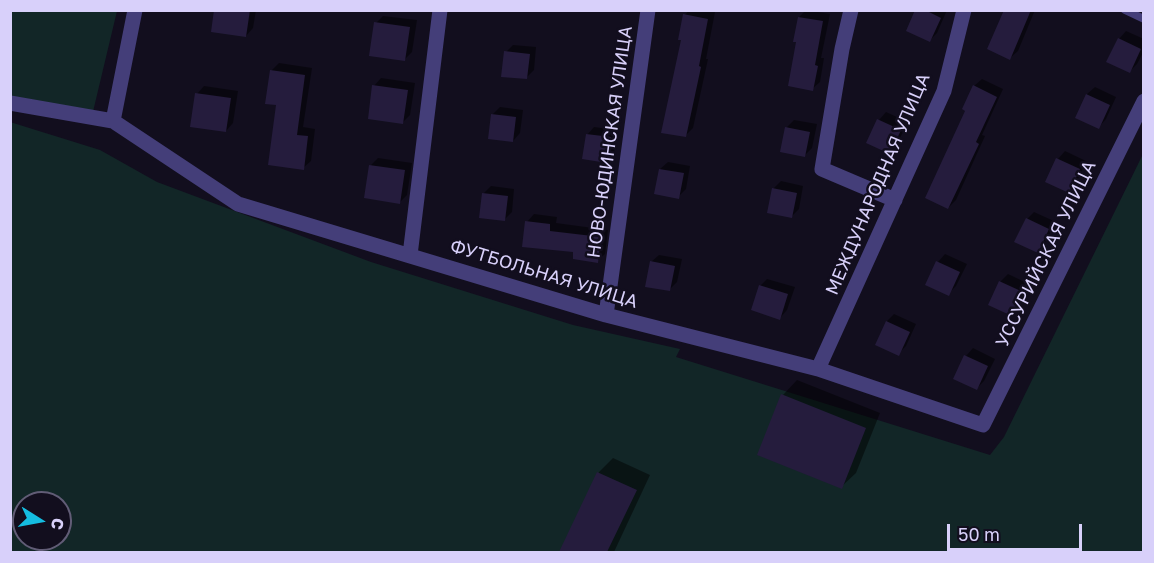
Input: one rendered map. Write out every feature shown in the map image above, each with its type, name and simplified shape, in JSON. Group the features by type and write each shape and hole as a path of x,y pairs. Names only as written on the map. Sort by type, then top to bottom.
{"street":[{"path":"10,103 113,121 135,10"},
{"path":"410,255 440,10"},
{"name":"НОВО-ЮДИНСКАЯ УЛИЦА","path":"606,315 648,10"},
{"path":"851,10 842,49 822,169 895,200"},
{"name":"МЕЖДУНАРОДНАЯ УЛИЦА","path":"818,369 944,91 964,10"},
{"name":"УССУРИЙСКАЯ УЛИЦА","path":"983,425 1143,101"},
{"name":"ФУТБОЛЬНАЯ УЛИЦА","path":"113,121 238,204 606,315 818,369 983,425"}],"lane":[{"path":"1125,10 1143,19"}],"green space":[{"path":"10,11 117,11 91,120 11,97"},
{"path":"10,122 100,150 157,182 371,262 573,325 680,349 676,357 990,455 1004,437 1143,154 1143,552 11,552"}],"building":[{"path":"214,10 250,10 246,37 211,32"},
{"path":"915,10 925,10 941,18 930,42 906,31"},
{"path":"1004,10 1031,10 1010,60 987,49"},
{"path":"683,14 708,19 699,66 701,67 686,137 661,133 681,40 678,40"},
{"path":"798,17 823,21 813,91 788,86"},
{"path":"374,22 410,27 405,61 369,56"},
{"path":"1118,38 1141,49 1130,73 1106,62"},
{"path":"504,51 530,54 527,79 501,77"},
{"path":"270,70 305,75 297,135 308,136 304,170 268,165 276,105 265,104"},
{"path":"372,85 408,90 403,124 368,119"},
{"path":"973,85 997,97 976,142 979,144 948,209 925,198 965,111 962,109"},
{"path":"195,93 231,98 226,132 190,127"},
{"path":"1086,94 1110,105 1099,129 1075,118"},
{"path":"491,114 516,117 513,142 488,139"},
{"path":"877,119 901,130 890,154 866,143"},
{"path":"785,127 810,132 805,157 780,152"},
{"path":"586,134 611,137 607,163 582,159"},
{"path":"1056,158 1080,169 1069,193 1045,182"},
{"path":"369,165 405,170 400,204 364,198"},
{"path":"659,169 684,173 679,199 654,194"},
{"path":"772,188 797,193 792,218 767,213"},
{"path":"482,193 508,196 505,221 479,218"},
{"path":"1026,218 1049,229 1038,253 1014,242"},
{"path":"525,221 550,224 550,231 601,237 598,263 573,259 573,252 522,247"},
{"path":"650,261 675,266 670,291 645,287"},
{"path":"936,261 960,272 949,296 925,285"},
{"path":"999,281 1023,292 1012,316 988,305"},
{"path":"759,285 788,294 780,320 751,310"},
{"path":"886,321 910,332 899,356 875,345"},
{"path":"964,355 988,366 977,390 953,379"},
{"path":"781,394 866,428 842,489 757,455"},
{"path":"597,472 637,490 607,552 559,552"}]}
